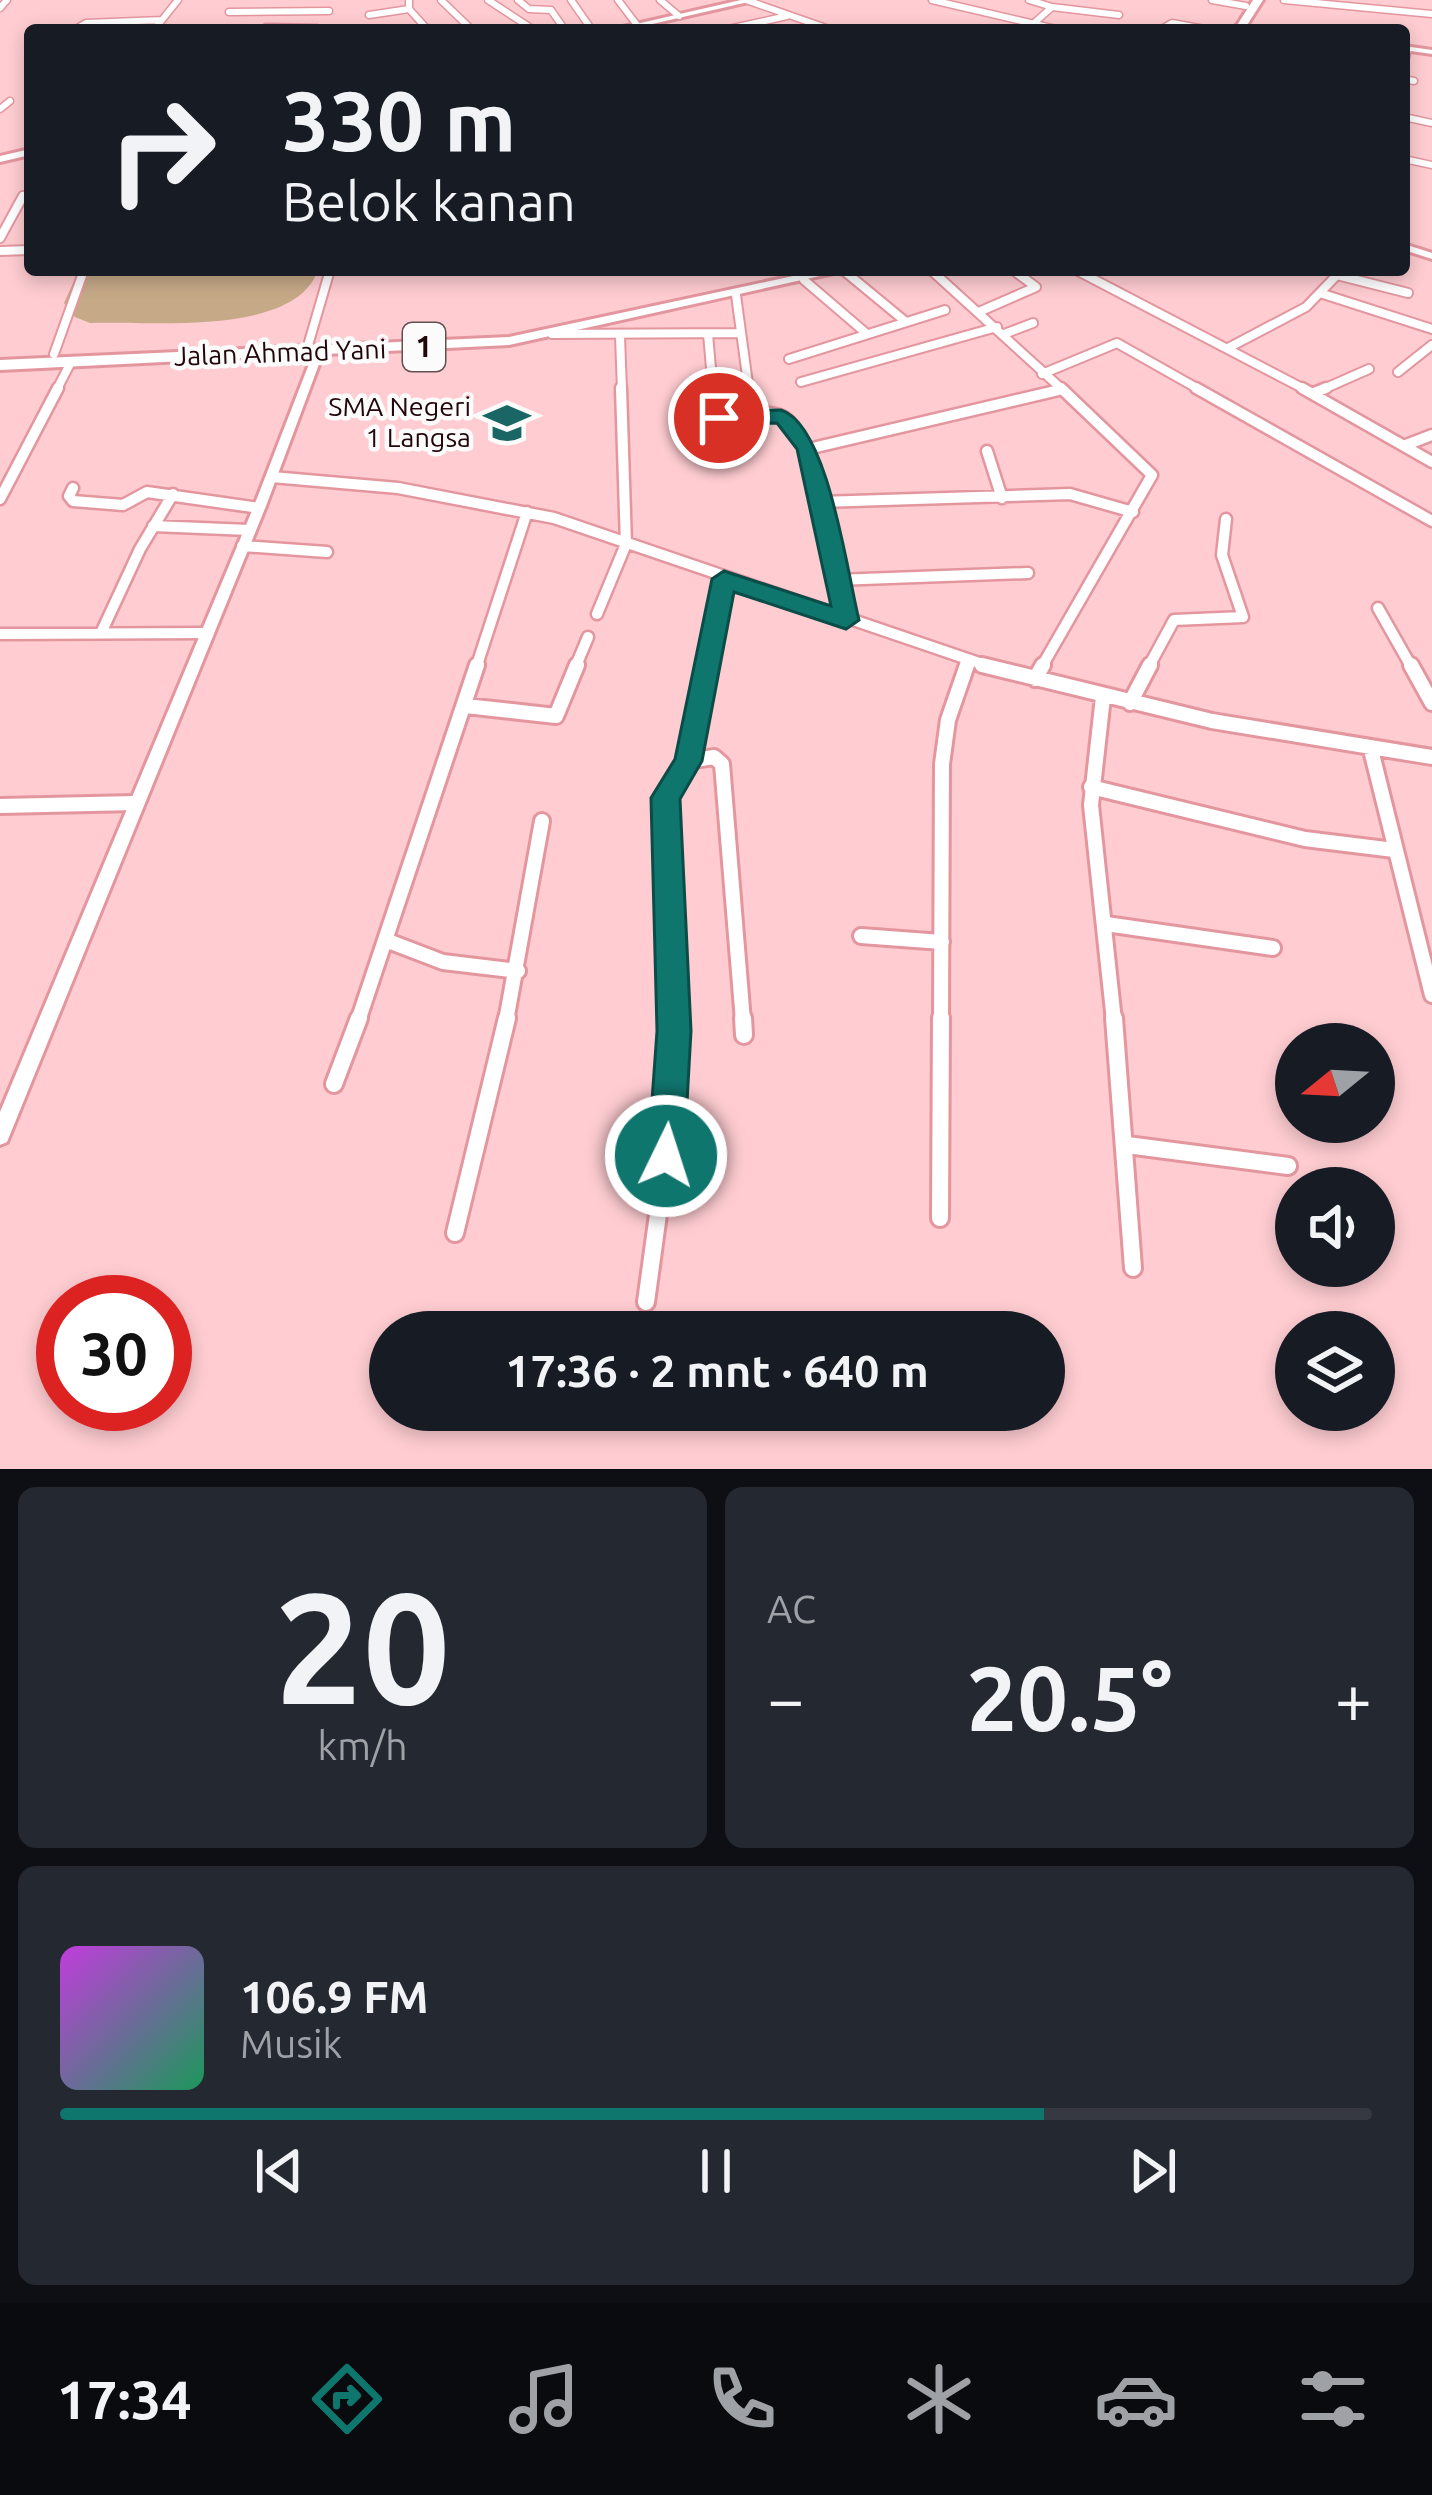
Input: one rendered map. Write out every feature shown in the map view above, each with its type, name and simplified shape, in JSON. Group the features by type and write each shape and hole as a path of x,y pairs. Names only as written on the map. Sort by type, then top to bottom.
{"main road":[{"path":"642,24 749,0"},
{"name":"1","path":"0,361 54,354 314,347 528,331 794,276"},
{"name":"Jalan Ahmad Yani","path":"0,361 486,344 736,296 799,276"}],"street":[{"path":"0,8 7,0"},
{"path":"159,24 178,0"},
{"path":"268,24 281,0"},
{"path":"441,0 466,24"},
{"path":"488,0 525,24"},
{"path":"518,0 531,9 550,9 561,24"},
{"path":"618,0 636,24"},
{"path":"660,0 679,16"},
{"path":"749,0 815,24"},
{"path":"932,0 1033,24 1052,7"},
{"path":"944,4 956,0"},
{"path":"1028,0 1119,15"},
{"path":"1212,0 1251,2"},
{"path":"1284,0 1432,14"},
{"path":"369,15 409,4"},
{"path":"229,12 329,10"},
{"path":"750,24 789,15"},
{"path":"83,24 162,20"},
{"path":"759,22 763,24"},
{"path":"1410,80 1414,80"},
{"path":"0,109 10,101"},
{"path":"0,238 23,196"},
{"path":"16,210 24,210"},
{"path":"54,354 82,276"},
{"path":"0,1135 272,477 314,347 329,276"},
{"path":"812,276 867,334"},
{"path":"849,276 906,322"},
{"path":"938,276 1150,470 1151,479 1133,512 1035,680"},
{"path":"981,311 1036,287 1021,276"},
{"path":"1088,276 1314,393 1432,462"},
{"path":"1228,348 1323,294 1338,276"},
{"path":"1347,276 1408,293"},
{"path":"1323,294 1432,329"},
{"path":"736,296 753,417"},
{"path":"789,359 945,310"},
{"path":"801,382 1033,323"},
{"path":"552,334 741,333"},
{"path":"708,334 718,444"},
{"path":"597,614 626,544 620,336"},
{"path":"1042,374 1118,343 1432,520"},
{"path":"1398,372 1432,345"},
{"path":"0,499 71,362"},
{"path":"1314,393 1369,369"},
{"path":"808,449 1059,390"},
{"path":"719,418 790,420 808,449 846,620"},
{"path":"1406,445 1432,435"},
{"path":"986,451 1002,498"},
{"path":"272,477 398,488 527,512 580,526 968,662 1130,703 1371,750 1432,757"},
{"path":"73,488 69,496 73,501 123,505 147,492 259,508"},
{"path":"101,633 172,494"},
{"path":"820,502 1070,494 1133,512"},
{"path":"334,1084 388,940 527,512"},
{"path":"1130,703 1174,620 1243,617 1222,555 1226,519"},
{"path":"153,526 328,552"},
{"path":"836,580 1028,573"},
{"path":"646,1302 666,1156 674,1031 666,798 688,761 724,579"},
{"path":"1378,608 1432,703"},
{"path":"0,634 207,633"},
{"path":"466,706 556,716 588,637"},
{"path":"940,1218 937,1053 942,764 948,720 968,662"},
{"path":"1103,697 1091,787 1127,1145 1133,1268"},
{"path":"1371,750 1432,995"},
{"path":"688,761 714,757 722,764 744,1035"},
{"path":"1091,787 1305,839 1394,850"},
{"path":"0,806 136,803"},
{"path":"455,1233 518,970 542,821"},
{"path":"1106,923 1273,948"},
{"path":"862,936 942,942"},
{"path":"388,940 443,962 518,970"},
{"path":"1127,1145 1288,1166"}],"shaded area":[{"path":"76,276 314,276 304,291 281,306 218,321 90,323 75,317 64,303"}],"place":[{"name":"SMA Negeri 1 Langsa","path":"507,423"}],"route":[{"path":"666,1156 674,1031 666,798 688,761 724,579 846,620 808,449 792,423 781,416 719,418"}]}
